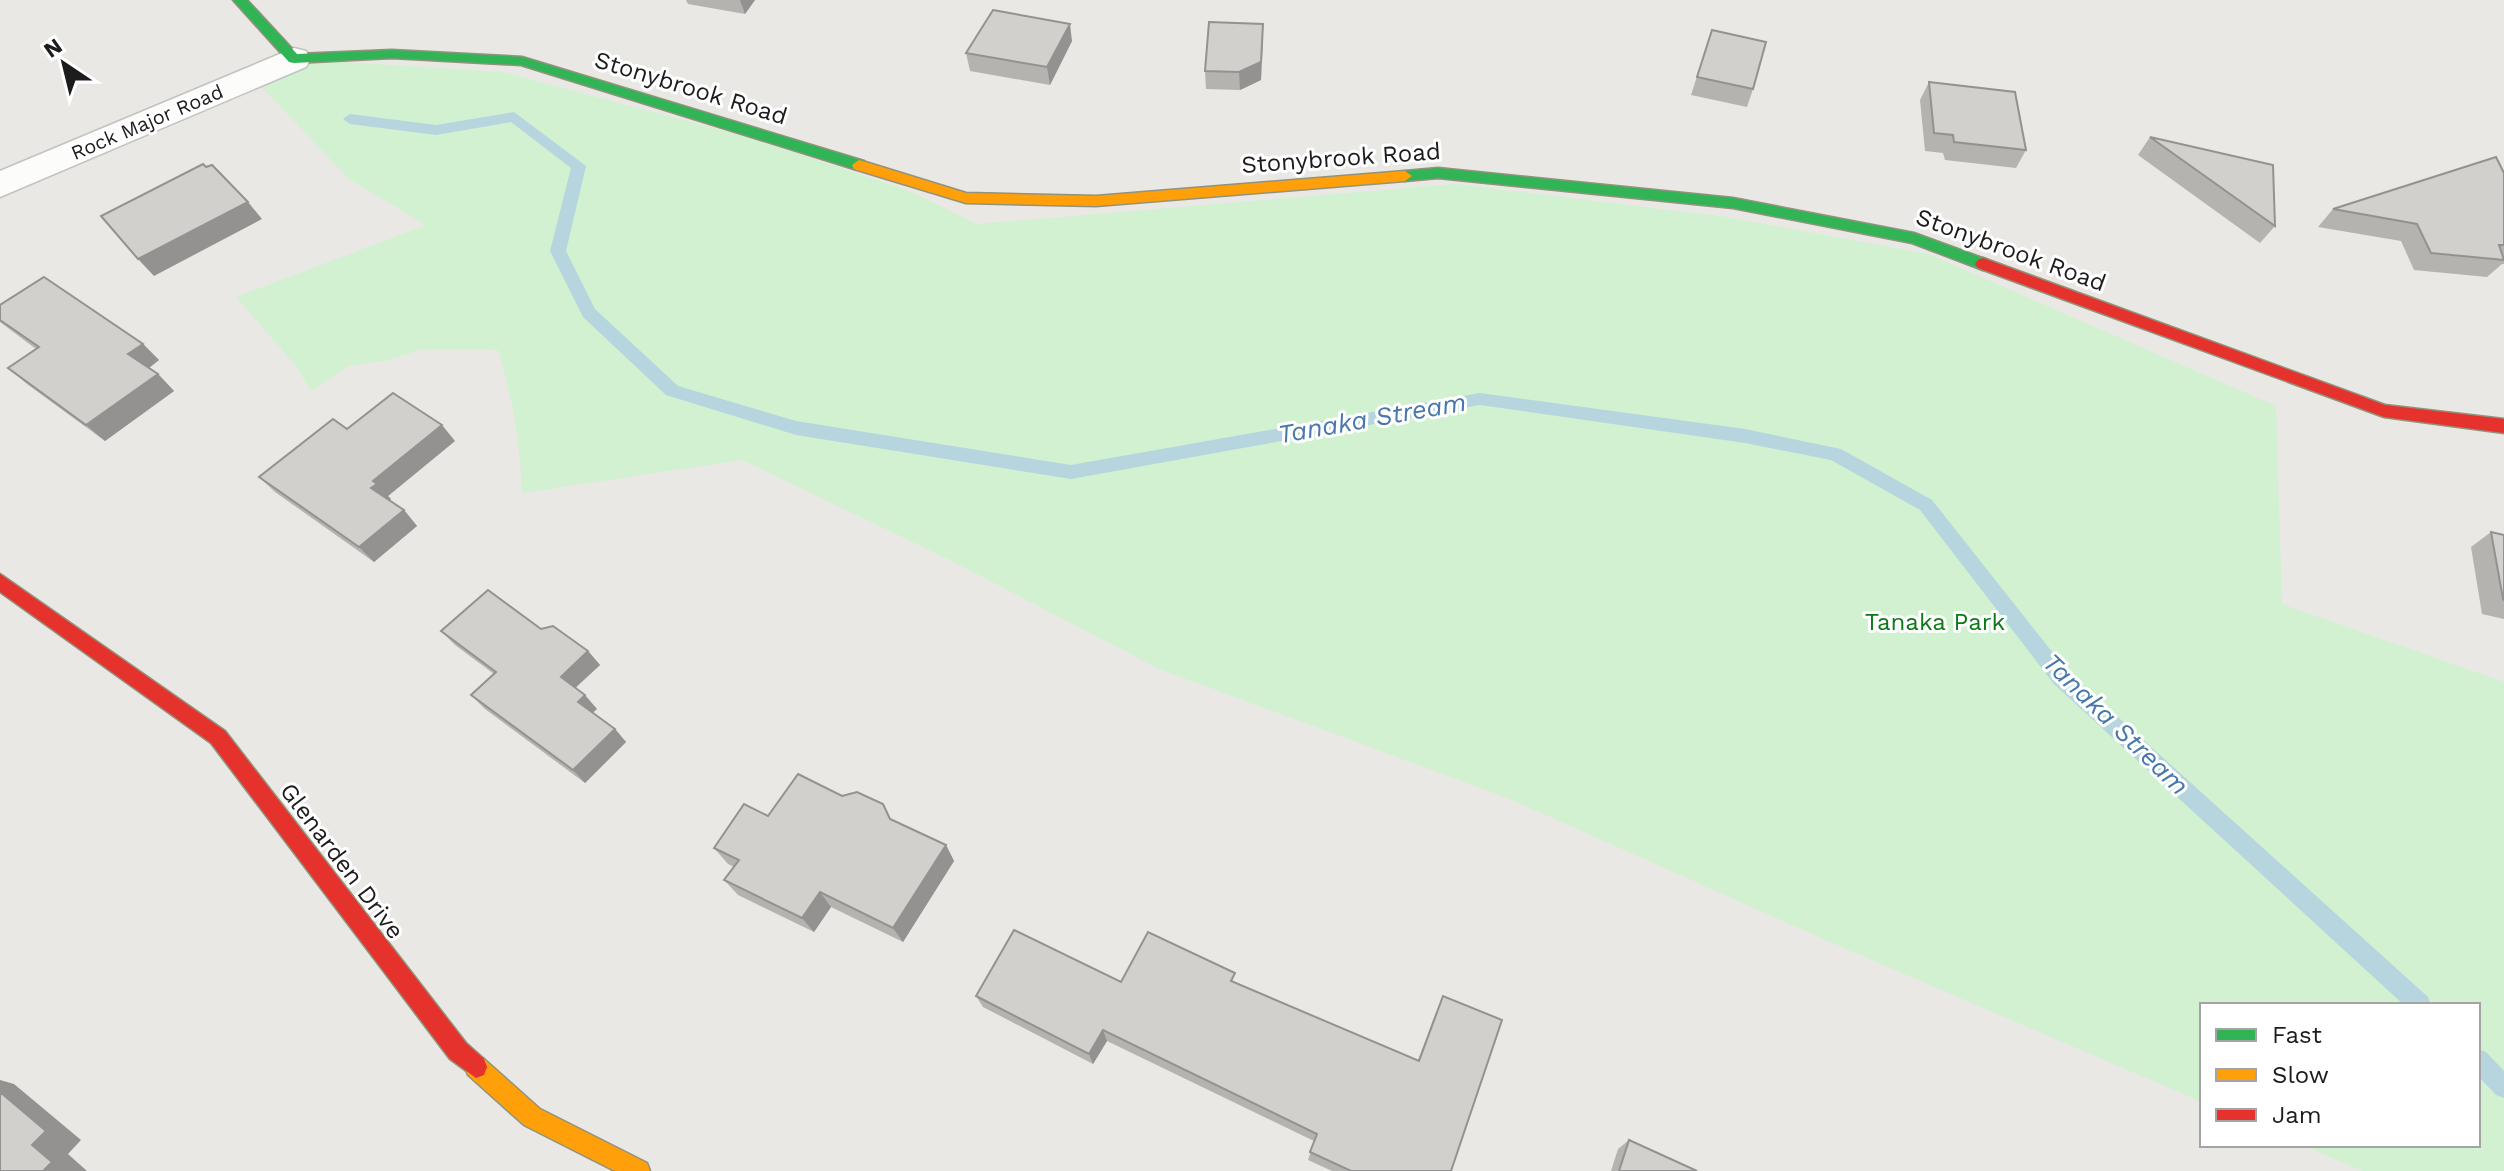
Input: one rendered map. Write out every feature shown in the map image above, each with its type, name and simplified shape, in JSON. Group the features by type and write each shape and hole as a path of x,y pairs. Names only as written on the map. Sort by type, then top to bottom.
{"street":[{"path":"240,0 294,59"},
{"name":"Stonybrook Road","path":"294,59 392,54 522,61 966,198 1096,201 1438,173 1733,203 1914,238 2384,411 2504,426"},
{"name":"Rock Major Road","path":"0,185 294,59"},
{"name":"Glenarden Drive","path":"0,582 218,737 458,1051 532,1117 639,1171"}],"green space":[{"name":"Tanaka Park","path":"309,60 502,72 744,136 907,190 977,224 1455,184 1727,217 1928,254 2276,406 2282,604 2504,682 2504,1171 2362,1171 2307,1147 2480,1147 2480,1003 2200,1003 2200,1101 1830,942 1510,799 1159,669 952,561 742,460 522,493 515,421 498,350 424,349 384,361 348,366 311,391 295,365 236,297 426,225 349,179 252,77"}],"building":[{"path":"993,10 1070,24 1047,67 966,53"},
{"path":"1209,22 1263,24 1261,62 1239,72 1205,71"},
{"path":"1712,30 1766,42 1753,89 1697,77"},
{"path":"1929,82 2015,92 2026,150 1954,142 1953,135 1934,133"},
{"path":"2150,137 2273,165 2275,226"},
{"path":"2496,157 2504,173 2504,245 2499,245 2504,260 2431,253 2417,224 2333,209"},
{"path":"203,164 206,167 212,165 248,202 138,259 101,216"},
{"path":"44,277 143,344 128,354 158,374 86,425 8,368 39,347 0,320 0,305"},
{"path":"393,393 442,425 373,481 377,484 371,488 404,510 359,547 259,477 333,419 347,429"},
{"path":"2491,532 2504,535 2504,600 2503,599"},
{"path":"488,590 541,629 553,626 588,651 561,677 585,695 578,702 615,729 573,770 471,695 496,672 441,631"},
{"path":"798,774 842,796 857,792 883,804 890,819 946,845 893,928 820,892 802,918 724,880 739,860 714,848 744,804 768,816"},
{"path":"1014,930 1121,982 1148,932 1235,973 1231,981 1419,1061 1443,996 1502,1020 1451,1171 1351,1171 1310,1152 1317,1134 1103,1030 1089,1054 976,996"},
{"path":"0,1092 46,1131 32,1145 52,1162 43,1171 0,1171"},
{"path":"1629,1140 1697,1171 1619,1171"}],"waterway":[{"name":"Tanaka Stream","path":"350,119 436,130 514,117 579,166 558,251 589,313 672,391 796,428 1071,472 1480,399 1745,436 1835,454 1926,505 2061,678 2418,1003"},
{"name":"Tanaka Stream","path":"2480,1062 2504,1087"}],"traffic: fast":[{"path":"240,0 294,59 392,54 522,61 859,165"},
{"path":"1405,176 1438,173 1733,203 1914,238 1983,264"}],"traffic: slow":[{"path":"859,165 966,198 1096,201 1405,176"},
{"path":"476,1067 532,1117 639,1171"}],"traffic: jam":[{"path":"1983,264 2384,411 2504,426"},
{"path":"0,582 218,737 458,1051 476,1067"}]}
